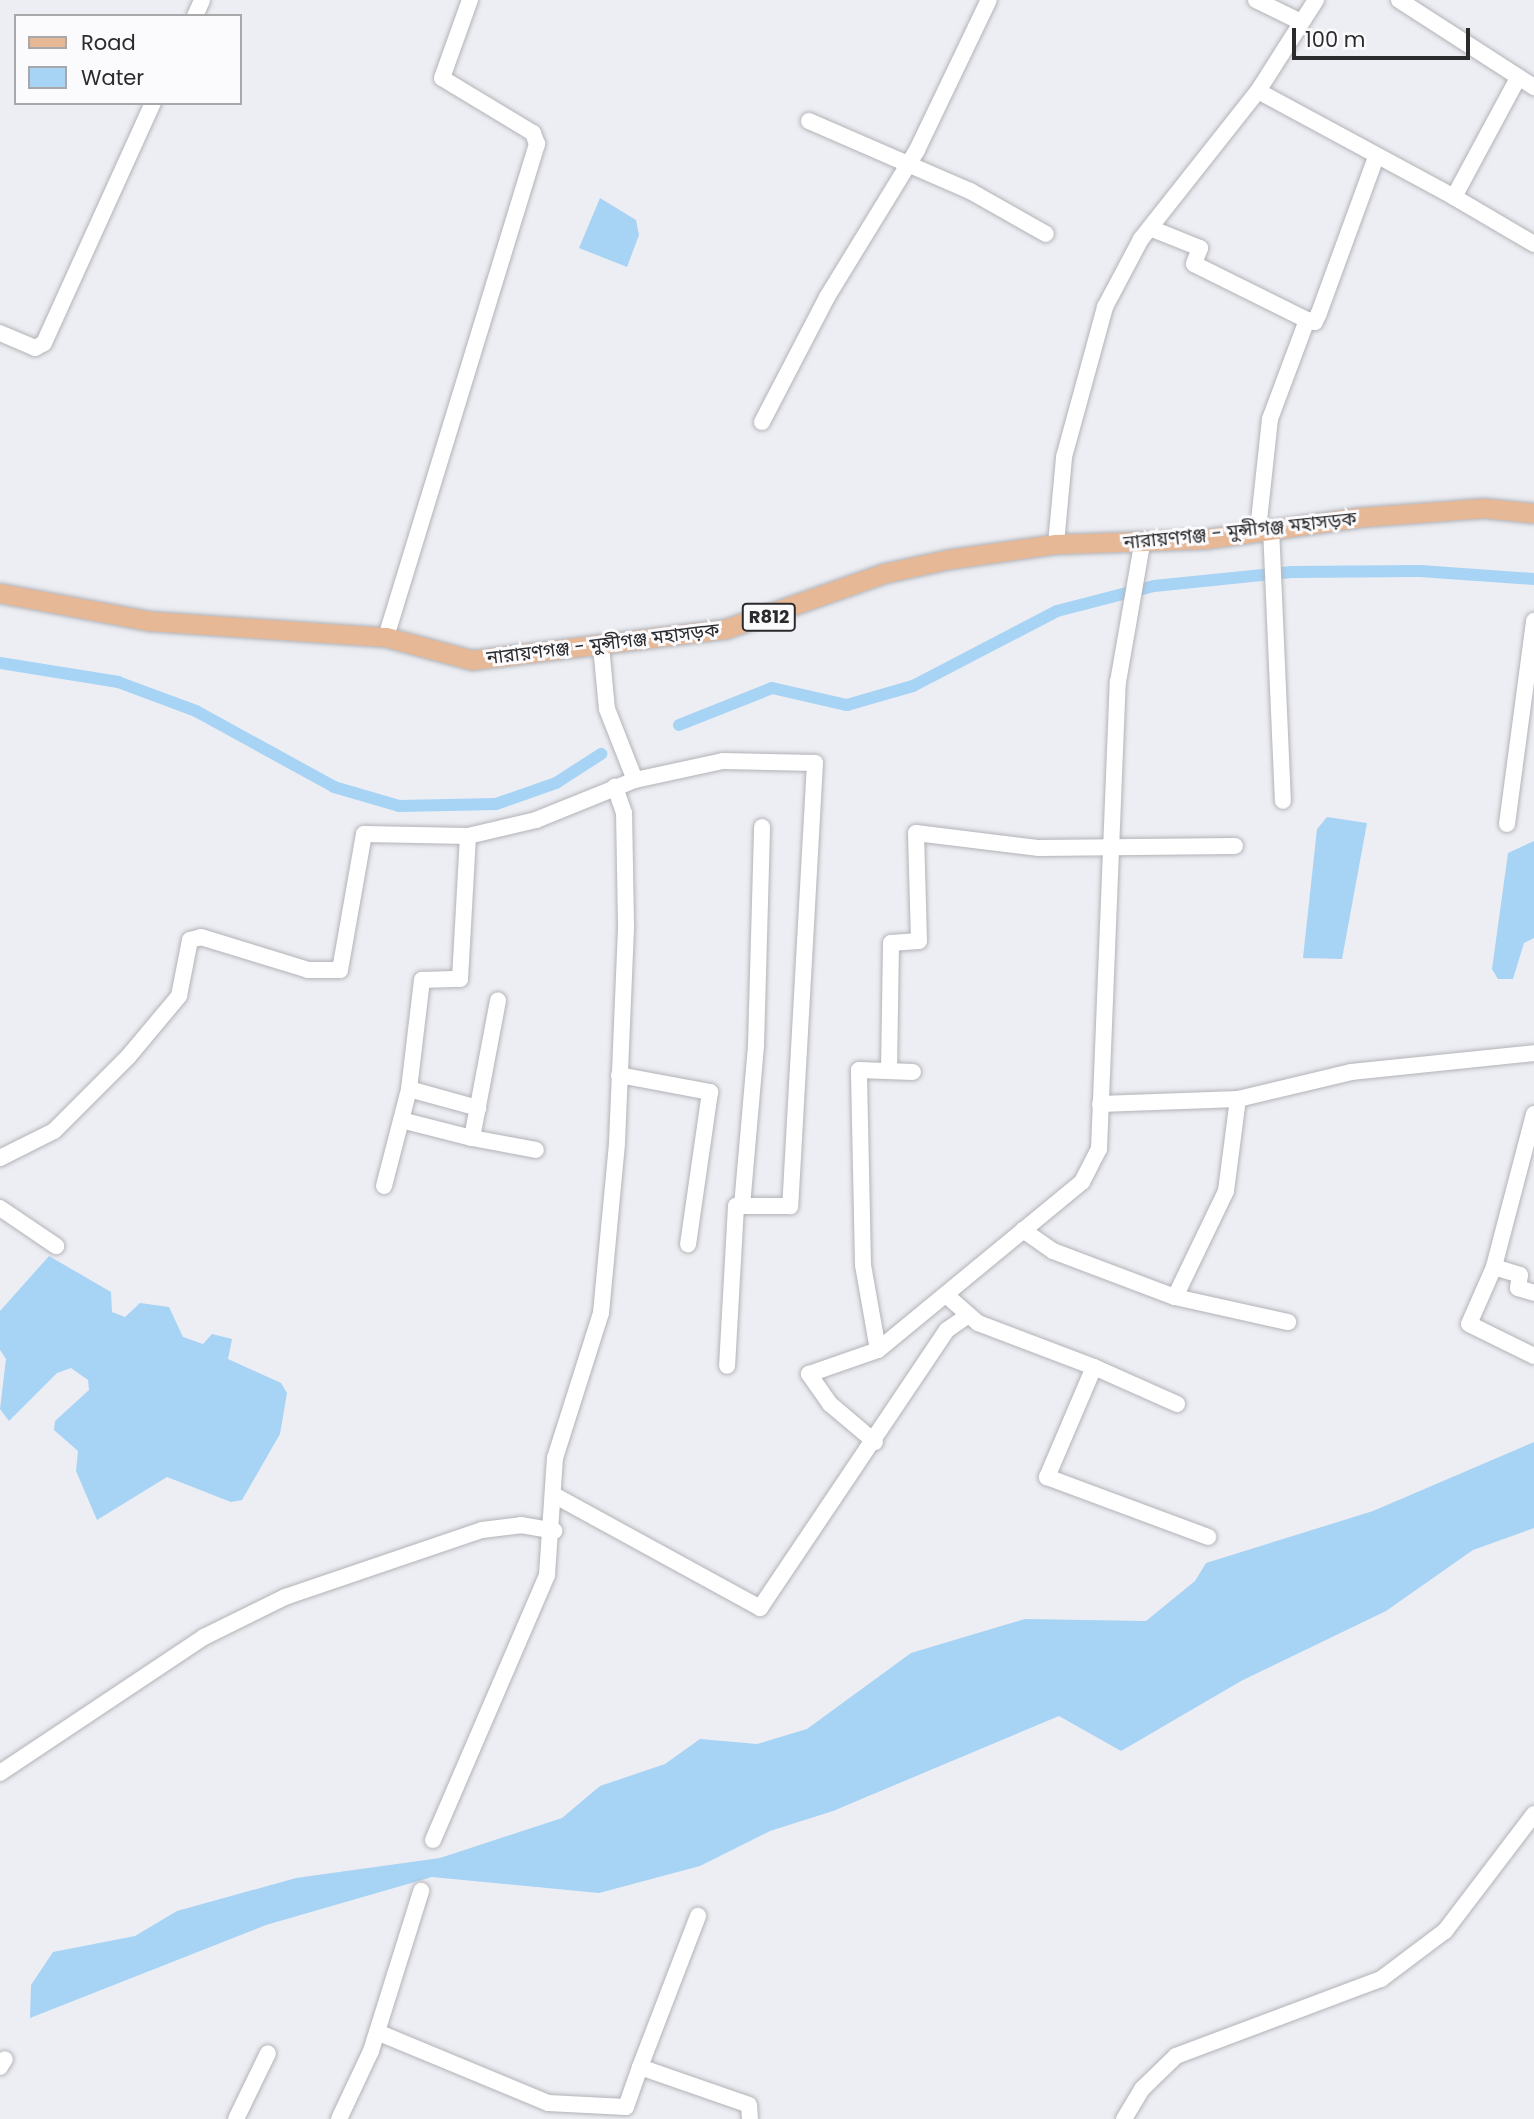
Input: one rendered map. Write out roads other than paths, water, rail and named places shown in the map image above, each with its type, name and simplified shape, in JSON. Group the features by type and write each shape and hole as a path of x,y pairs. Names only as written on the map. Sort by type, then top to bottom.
{"main road":[{"name":"নারায়ণগঞ্জ - মুন্সীগঞ্জ মহাসড়ক","path":"0,593 150,621 386,637 472,660 725,629 885,573 1056,544 1142,545 1265,529 1484,508 1534,513"}],"street":[{"path":"386,637 537,144 533,133 442,78 470,0"},
{"path":"762,422 827,298 910,163 989,0"},
{"path":"1256,0 1301,22"},
{"path":"1056,544 1064,457 1105,307 1150,228 1258,91 1316,0"},
{"path":"1399,0 1534,86"},
{"path":"1454,197 1518,78"},
{"path":"1258,91 1454,197 1534,244"},
{"path":"0,332 35,348 44,343 152,105"},
{"path":"809,121 910,163 1046,234"},
{"path":"1150,228 1200,248 1194,264 1315,322 1376,157"},
{"path":"1283,801 1270,602 1271,568 1265,529 1270,419 1307,320"},
{"path":"875,1442 830,1404 809,1374 877,1350 946,1296 1090,1173 1099,1149 1114,847 1118,682 1137,595 1142,545"},
{"path":"1507,824 1534,621"},
{"path":"601,646 607,709 635,780"},
{"path":"0,1158 54,1130 128,1057 179,996 190,940 201,937 308,970 340,970 364,834 468,835 536,820 635,780 736,760 814,762 790,1206 736,1206 727,1366"},
{"path":"433,1840 531,1619 554,1531 555,1458 601,1313 619,1075 626,925 624,813 615,787"},
{"path":"742,1206 756,1045 762,827"},
{"path":"889,1071 891,943 919,941 916,833 1039,848 1235,846"},
{"path":"384,1186 409,1089 424,978 460,979 468,835"},
{"path":"472,1138 498,1000"},
{"path":"1100,1104 1238,1100 1351,1072 1534,1052"},
{"path":"877,1350 863,1265 859,1070 913,1072"},
{"path":"619,1075 710,1092 688,1244"},
{"path":"409,1089 478,1108"},
{"path":"1175,1297 1226,1191 1238,1100"},
{"path":"1534,1114 1494,1267 1469,1324 1534,1356"},
{"path":"401,1120 472,1138 536,1150"},
{"path":"0,1208 56,1246"},
{"path":"1023,1230 1053,1251 1175,1297 1288,1322"},
{"path":"1494,1267 1520,1275 1518,1287 1534,1293"},
{"path":"946,1296 967,1316 1177,1404"},
{"path":"554,1495 760,1608 875,1442 947,1330 967,1316"},
{"path":"1094,1367 1047,1477 1208,1537"},
{"path":"0,1773 204,1636 285,1597 482,1530 521,1525 554,1531"},
{"path":"1124,2119 1142,2089 1176,2056 1381,1979 1446,1931 1534,1814"},
{"path":"339,2119 377,2032 421,1891"},
{"path":"377,2032 548,2103 626,2107 698,1916"},
{"path":"236,2119 268,2053"},
{"path":"640,2067 745,2103 750,2119"}],"water":[{"path":"600,198 636,220 639,235 627,267 579,248"},
{"path":"1327,817 1367,823 1342,959 1303,958 1317,829"},
{"path":"1534,841 1534,938 1524,943 1513,979 1498,979 1492,969 1508,853"},
{"path":"49,1256 111,1292 112,1312 125,1317 140,1303 169,1307 183,1337 203,1344 212,1334 232,1339 228,1359 281,1383 287,1393 280,1434 242,1500 231,1502 167,1477 97,1520 76,1471 78,1451 54,1430 55,1421 89,1390 88,1380 71,1368 57,1373 9,1421 0,1409 6,1359 0,1350 0,1311"},
{"path":"1534,1442 1534,1528 1473,1550 1386,1611 1241,1681 1121,1751 1059,1716 833,1811 770,1831 700,1866 599,1893 432,1877 266,1925 30,2018 31,1985 53,1952 135,1936 177,1911 296,1878 440,1858 562,1818 600,1786 665,1764 700,1739 757,1744 807,1729 911,1653 1025,1619 1146,1621 1195,1581 1206,1563 1373,1511"}],"waterway":[{"path":"679,725 772,688 847,705 913,686 1057,611 1154,586 1291,572 1420,571 1534,579"},
{"path":"0,663 118,682 196,711 334,787 399,806 496,804 556,783 601,754"}]}
